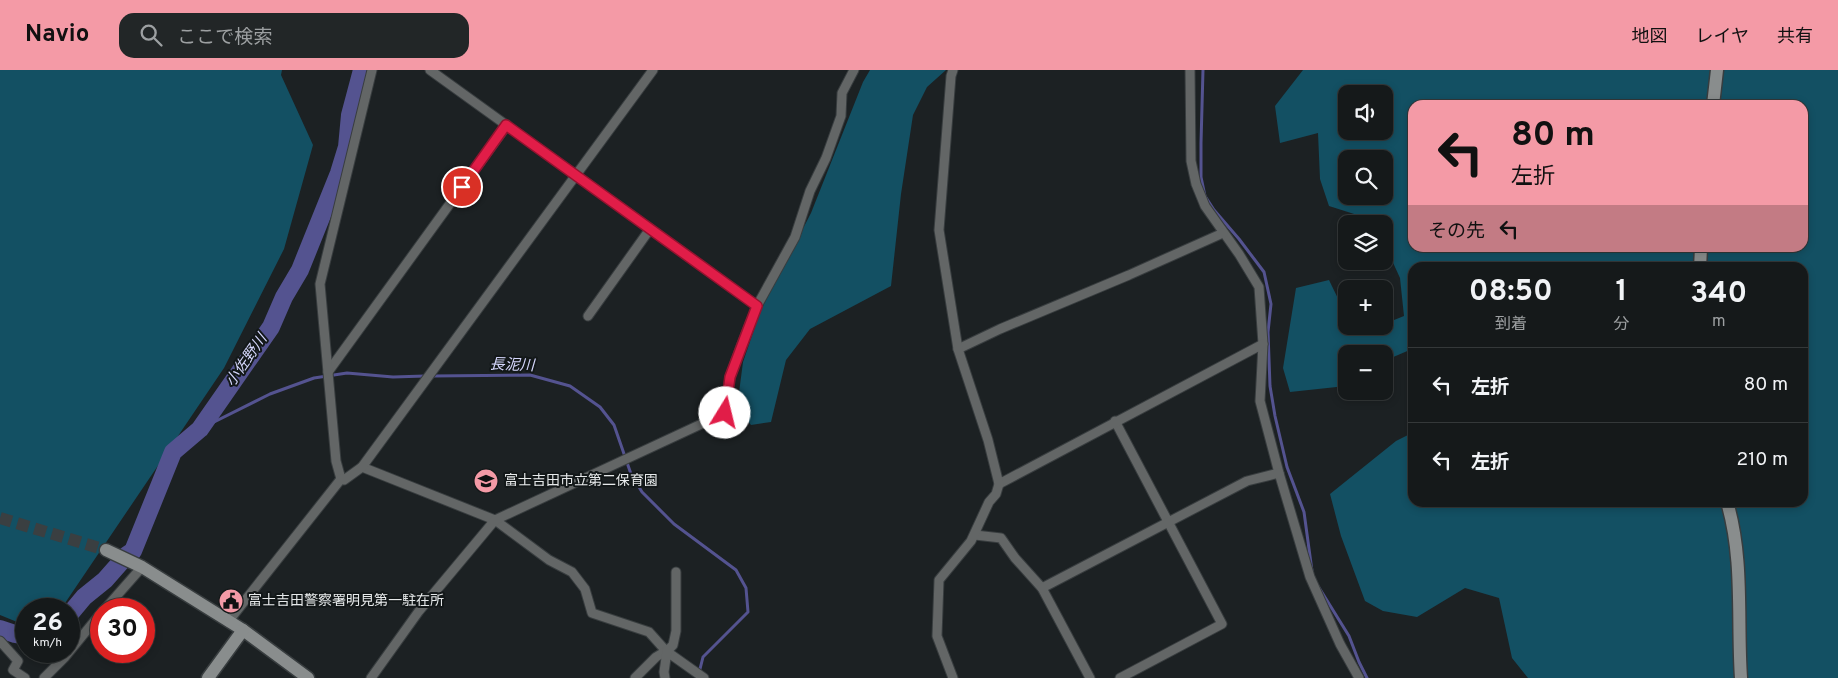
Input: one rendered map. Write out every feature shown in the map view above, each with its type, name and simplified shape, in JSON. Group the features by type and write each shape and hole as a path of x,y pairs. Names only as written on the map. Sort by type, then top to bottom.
{"main road":[{"path":"1714,100 1717,70"},
{"path":"1729,507 1738,573 1741,678"},
{"path":"112,552 142,567 243,630 308,678"},
{"path":"208,678 243,630"}],"street":[{"path":"340,479 336,461 320,284 372,70"},
{"path":"430,70 757,306"},
{"path":"340,479 344,480 362,467 653,70"},
{"path":"372,678 419,611 495,520 725,413 730,377 757,306 795,237 810,191 826,158 841,116 842,93 854,70"},
{"path":"953,70 946,127 939,230 958,349 988,440 999,484"},
{"path":"1190,70 1194,177 1205,206 1239,254 1259,287 1263,344 1260,401 1310,577 1340,644 1358,678"},
{"path":"328,372 506,125"},
{"path":"588,316 650,229"},
{"path":"958,349 1223,233"},
{"path":"952,678 937,636 939,580 975,535 999,484 1263,344"},
{"path":"1115,421 1222,624 1120,678"},
{"path":"362,467 495,520 549,560 572,572 585,588 592,613 649,632 666,651 704,678"},
{"path":"1042,588 1247,480 1279,473"},
{"path":"228,622 340,479"},
{"path":"975,535 1001,538 1015,558 1042,588 1090,678"},
{"path":"115,598 142,567"},
{"path":"635,678 656,657 673,645 676,631 676,572"},
{"path":"44,678 65,658 90,627"},
{"path":"0,642 18,661 7,678"},
{"path":"665,678 666,651"},
{"path":"13,670 25,678"}],"shaded area":[{"path":"0,70 282,70 281,75 313,145 284,249 224,368 68,598 15,598 15,621 0,615"},
{"path":"870,70 946,70 927,87 913,115 901,194 891,286 810,329 786,360 771,422 751,425 737,408 743,362 760,312 811,213 863,82"},
{"path":"1303,70 1838,70 1838,678 1528,678 1512,658 1499,598 1465,588 1417,617 1383,611 1365,601 1341,536 1330,494 1396,441 1408,435 1408,507 1808,507 1808,262 1408,262 1408,351 1393,357 1393,345 1338,345 1338,387 1290,392 1283,368 1296,288 1329,280 1338,299 1338,335 1393,335 1393,320 1404,316 1400,278 1393,263 1393,215 1357,215 1329,206 1320,179 1318,133 1280,143 1275,106"}],"waterway":[{"name":"小佐野川","path":"80,602 105,580 127,555 133,551 173,452 200,429 271,327 284,297 300,270 339,173 347,147 350,115 362,70"},
{"path":"1203,70 1201,177 1205,196 1264,272 1271,304 1268,332 1270,386 1287,467 1304,512 1312,571"},
{"name":"長泥川","path":"200,429 270,394 314,378 347,373 393,377 425,376"},
{"name":"長泥川","path":"432,376 530,375 570,386 600,407 614,425 631,474 642,492 674,524 736,570 746,588 748,612 703,657 699,673"},
{"path":"1318,586 1349,636 1367,678"},
{"name":"小佐野川","path":"0,629 15,634"}],"tunnel":[{"path":"0,518 106,550"}],"place":[{"name":"富士吉田市立第二保育園","path":"486,481"},
{"name":"富士吉田警察署明見第一駐在所","path":"231,601"}],"route":[{"path":"462,187 506,125 757,306 730,377 725,413"}]}
